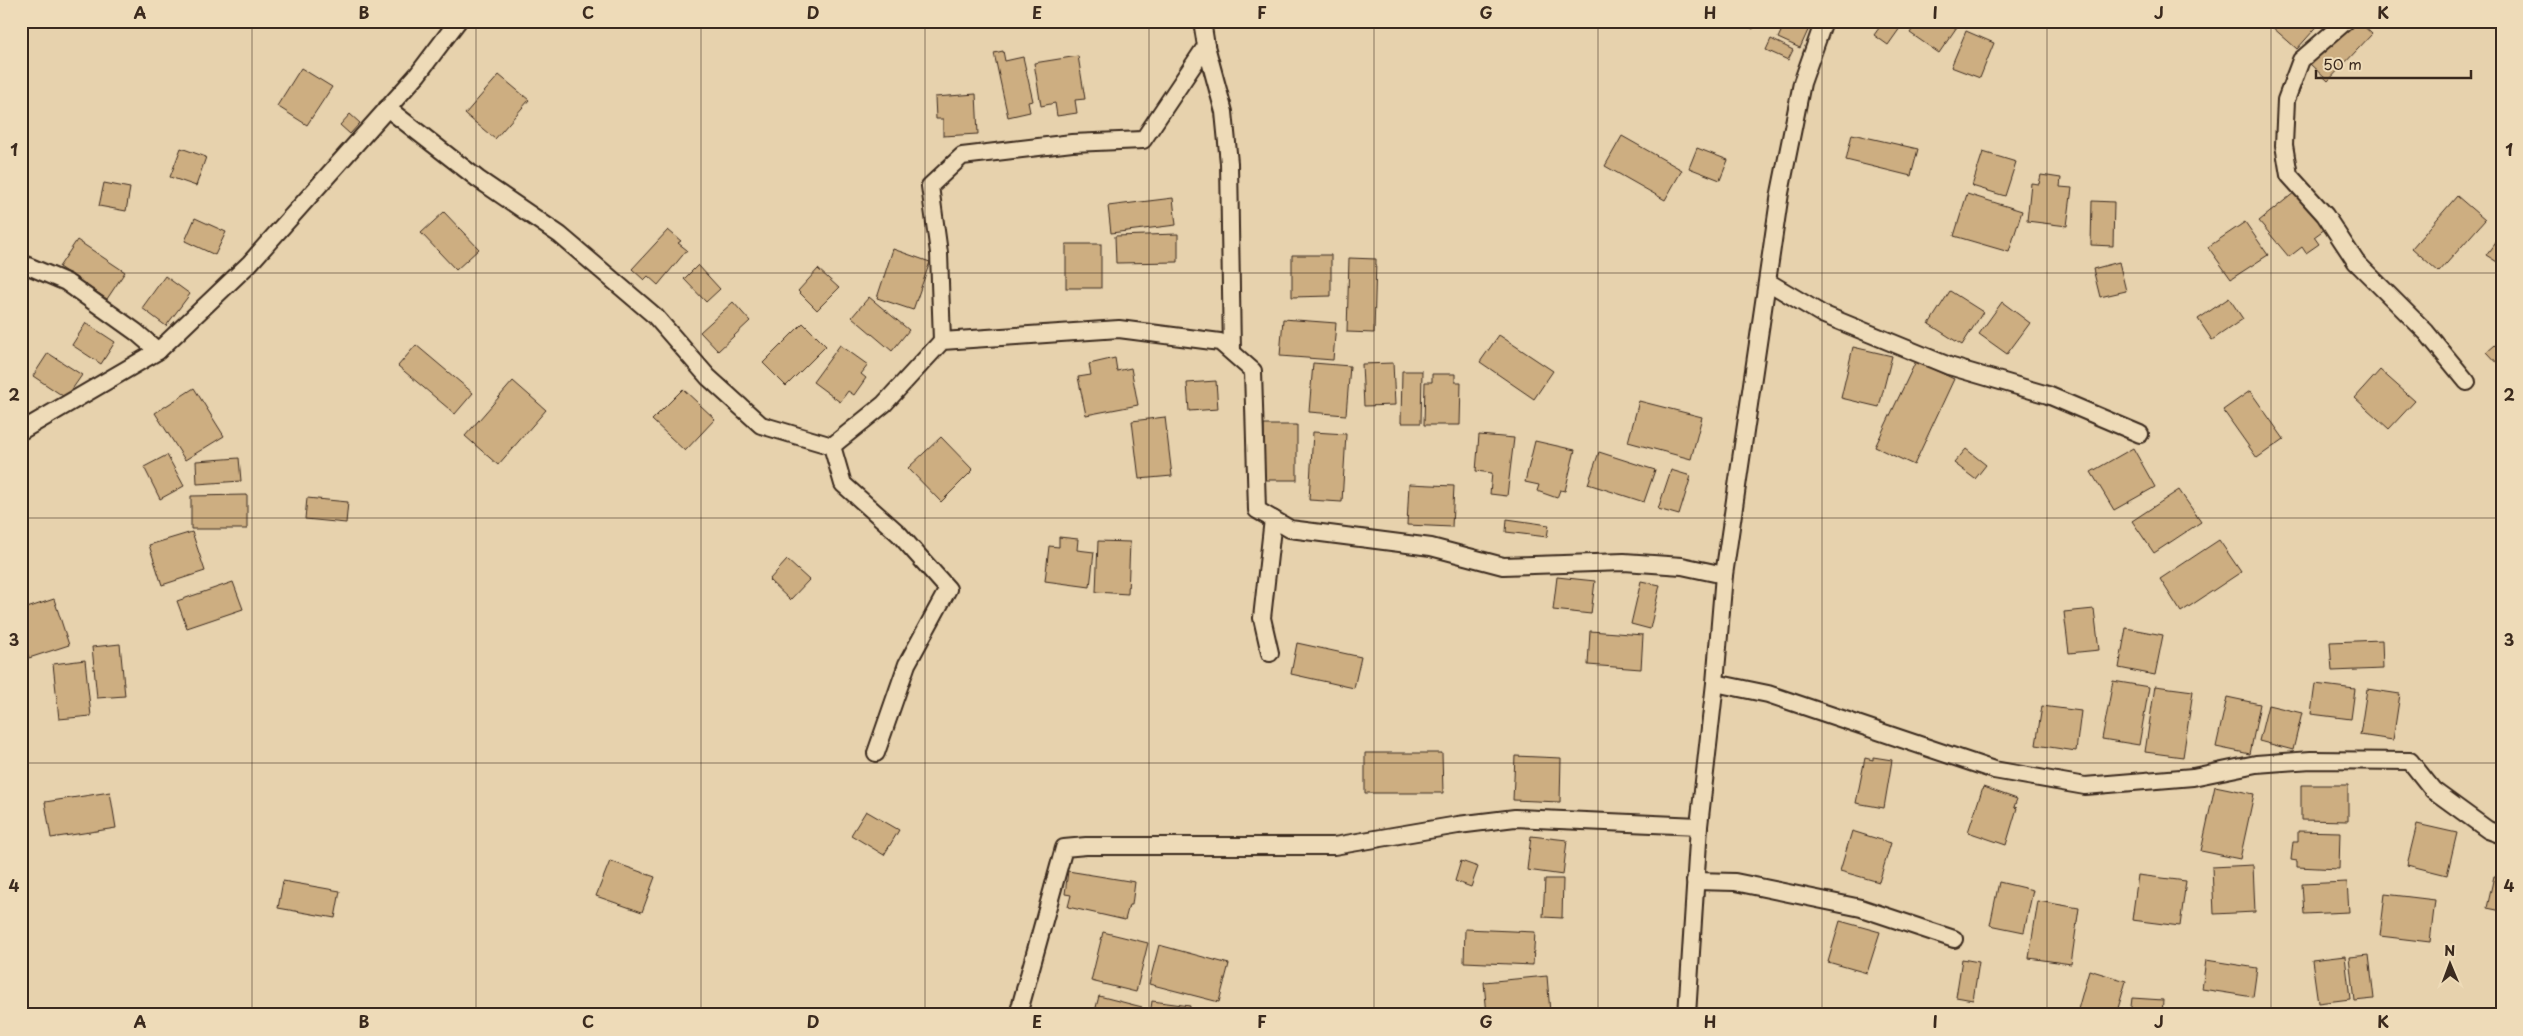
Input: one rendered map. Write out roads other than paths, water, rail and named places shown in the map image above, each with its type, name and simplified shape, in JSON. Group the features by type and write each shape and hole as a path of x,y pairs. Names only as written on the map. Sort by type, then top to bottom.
{"street":[{"path":"21,431 158,351 250,263 418,74 458,21"},
{"path":"1202,21 1206,46 1224,112 1229,163 1232,352"},
{"path":"1687,1015 1699,826 1715,683 1724,575 1780,193 1802,83 1824,21"},
{"path":"2346,21 2301,60 2286,100 2284,145 2289,176 2325,216 2356,262 2426,332 2468,382"},
{"path":"942,341 939,253 930,186 962,156 1072,143 1143,140 1206,46"},
{"path":"387,108 478,179 560,234 655,316 708,377 761,425 832,446"},
{"path":"21,263 66,282 136,332 158,351"},
{"path":"1768,282 1822,314 1931,359 2048,395 2140,434"},
{"path":"832,446 884,404 942,341 1119,329 1220,342 1252,370 1257,510 1290,529 1430,547 1503,566 1624,562 1682,566 1724,575"},
{"path":"832,446 843,484 899,534 948,589 907,664 876,753"},
{"path":"1270,652 1262,618 1273,519"},
{"path":"1715,683 1768,694 1994,770 2085,786 2193,777 2256,764 2311,760 2410,761 2433,790 2488,830 2502,835"},
{"path":"1018,1015 1064,848 1086,846 1334,846 1458,825 1515,818 1699,826"},
{"path":"1695,881 1735,882 1861,908 1954,939"}]}
